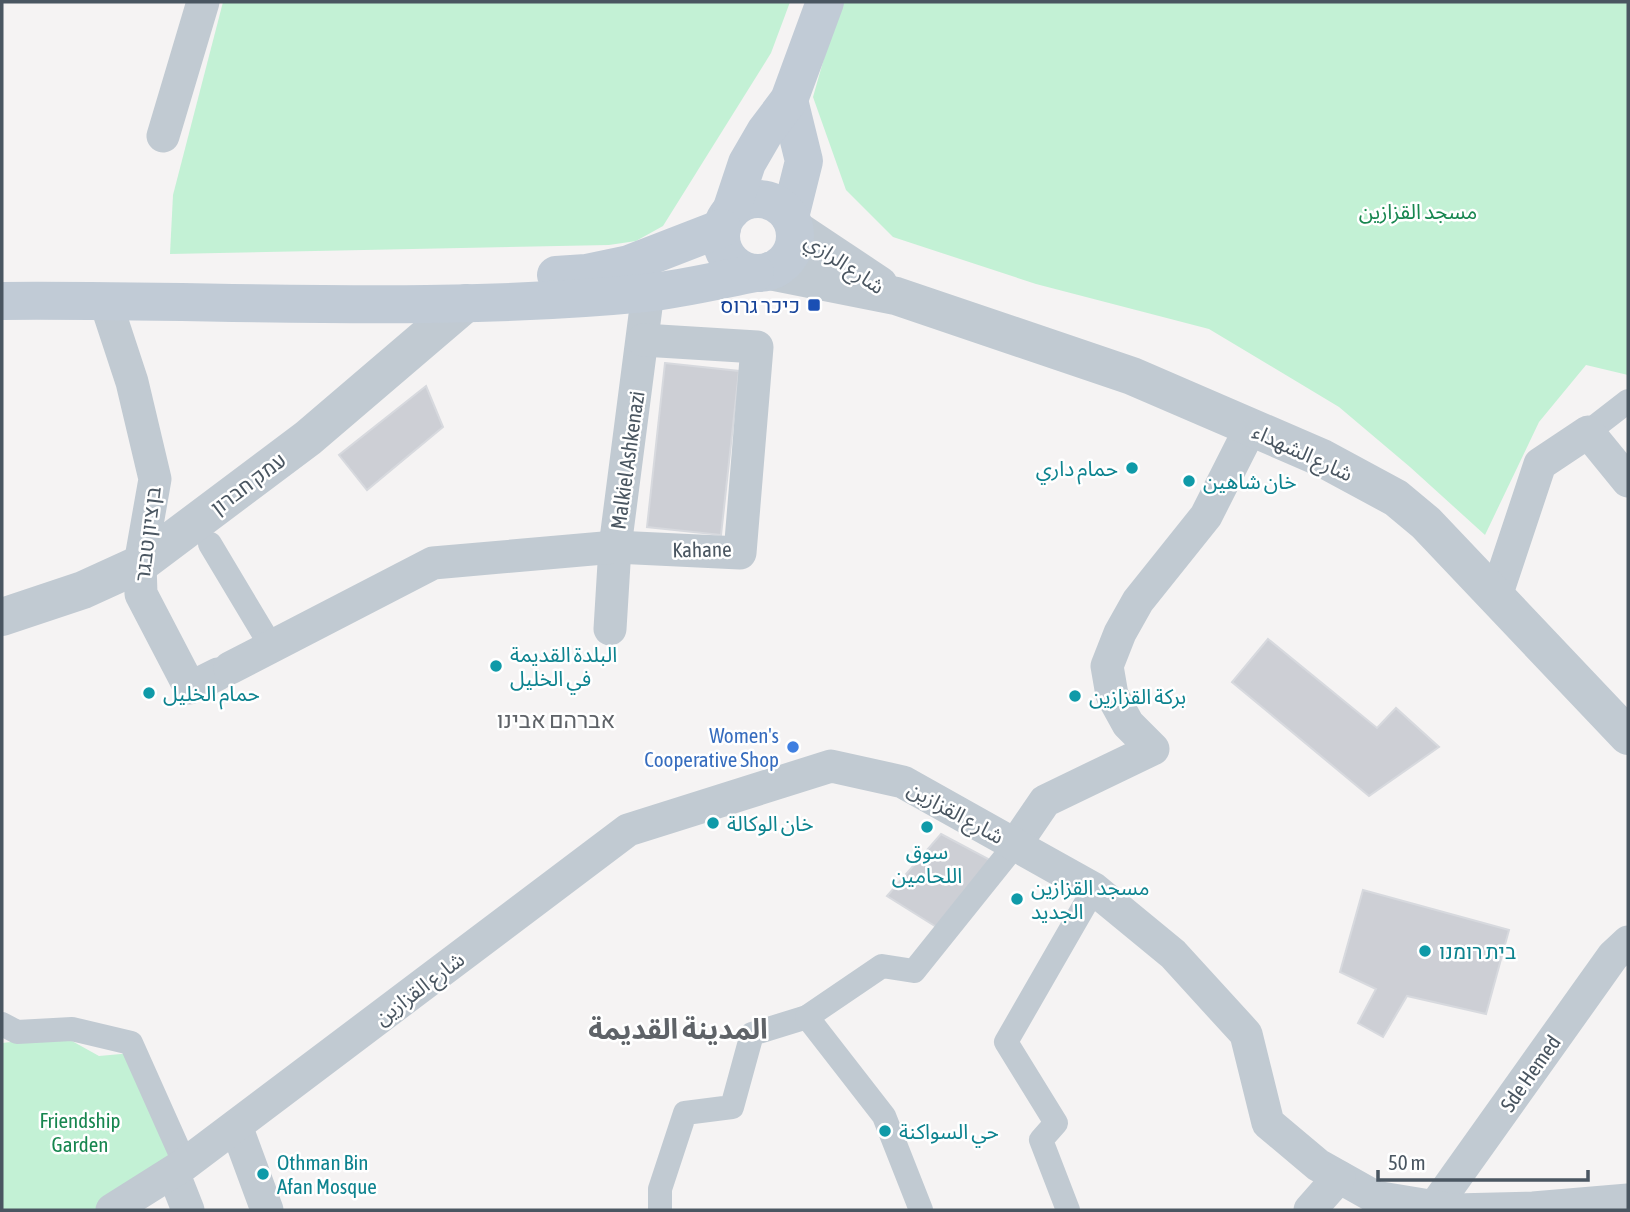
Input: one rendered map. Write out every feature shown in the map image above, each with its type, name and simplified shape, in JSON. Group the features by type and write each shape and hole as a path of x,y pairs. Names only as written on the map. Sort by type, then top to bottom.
{"main road":[{"path":"762,272 743,271 726,255 721,244 726,220 747,163 765,132 789,100 825,2"},
{"name":"شارع الرازي","path":"789,100 804,161 792,223"},
{"path":"2,301 466,303 521,302 648,292 779,267 792,250 792,223 782,208 761,199 750,200 726,220 629,264 586,273 508,277 181,282 105,300"}],"street":[{"path":"163,136 203,2"},
{"name":"شارع الرازي","path":"792,223 895,296"},
{"path":"762,272 895,296"},
{"name":"Malkiel Ashkenazi","path":"610,629 615,547 648,292"},
{"name":"شارع الشهداء","path":"895,296 1132,376 1322,458 1396,498 1426,523 1628,736"},
{"name":"בן ציון טבגר","path":"105,300 132,382 155,479 140,564 141,594 190,688 433,563"},
{"name":"עמק חברון","path":"2,617 83,590 140,564 308,438 466,303"},
{"name":"Kahane","path":"433,563 615,547 740,553 757,347 643,340"},
{"path":"1496,596 1540,464 1628,401"},
{"path":"660,1210 660,1189 685,1113 732,1107 752,1034 807,1017 882,966 914,971 1015,845 1045,801 1153,749 1128,724 1112,695 1107,666 1119,633 1138,601 1206,516 1251,427"},
{"path":"1588,432 1628,481"},
{"path":"210,544 271,646"},
{"name":"شارع القزازين","path":"112,1210 179,1168 628,830 831,766 904,782 1094,889 1173,954 1246,1034 1268,1123 1318,1165 1375,1197 1454,1210 1533,1208 1628,1200"},
{"path":"1068,1210 1041,1140 1056,1123 1006,1042 1094,889"},
{"name":"Sde Hemed","path":"1437,1208 1613,956 1628,943"},
{"path":"807,1017 884,1116 921,1210"},
{"path":"2,1024 17,1032 72,1028 131,1043 179,1168 188,1210"},
{"path":"236,1126 267,1210"},
{"path":"1310,1210 1339,1177"}],"green space":[{"path":"223,2 790,2 771,53 663,226 636,241 609,245 170,254 173,195"},
{"name":"مسجد القزازين","path":"840,2 1628,2 1628,375 1586,365 1539,422 1485,535 1339,407 1209,329 1036,284 893,237 846,190 813,97"},
{"name":"Friendship Garden","path":"63,1036 99,1056 132,1053 178,1165 101,1210 2,1210 2,1043"}],"building":[{"path":"665,363 739,371 721,535 647,527"},
{"path":"426,386 443,427 367,490 339,455"},
{"path":"1268,639 1377,728 1396,708 1439,747 1369,796 1232,682"},
{"path":"941,834 992,861 938,928 887,896"},
{"name":"בית רומנו","path":"1363,890 1509,930 1486,1014 1407,996 1383,1037 1358,1023 1376,989 1340,972"}],"place":[{"name":"כיכר גרוס","path":"814,305"},
{"name":"حمام داري","path":"1132,468"},
{"name":"خان شاهين","path":"1189,481"},
{"name":"البلدة القديمة في الخليل","path":"496,666"},
{"name":"حمام الخليل","path":"149,693"},
{"name":"بركة القزازين","path":"1075,696"},
{"name":"Women's Cooperative Shop","path":"793,747"},
{"name":"خان الوكالة","path":"713,823"},
{"name":"سوق اللحامين","path":"927,827"},
{"name":"مسجد القزازين الجديد","path":"1017,899"},
{"name":"בית רומנו","path":"1425,951"},
{"name":"حي السواكنة","path":"885,1131"},
{"name":"Othman Bin Afan Mosque","path":"263,1174"}],"district":[{"name":"אברהם אבינו","path":"556,720"},
{"name":"المدينة القديمة","path":"678,1029"}]}
